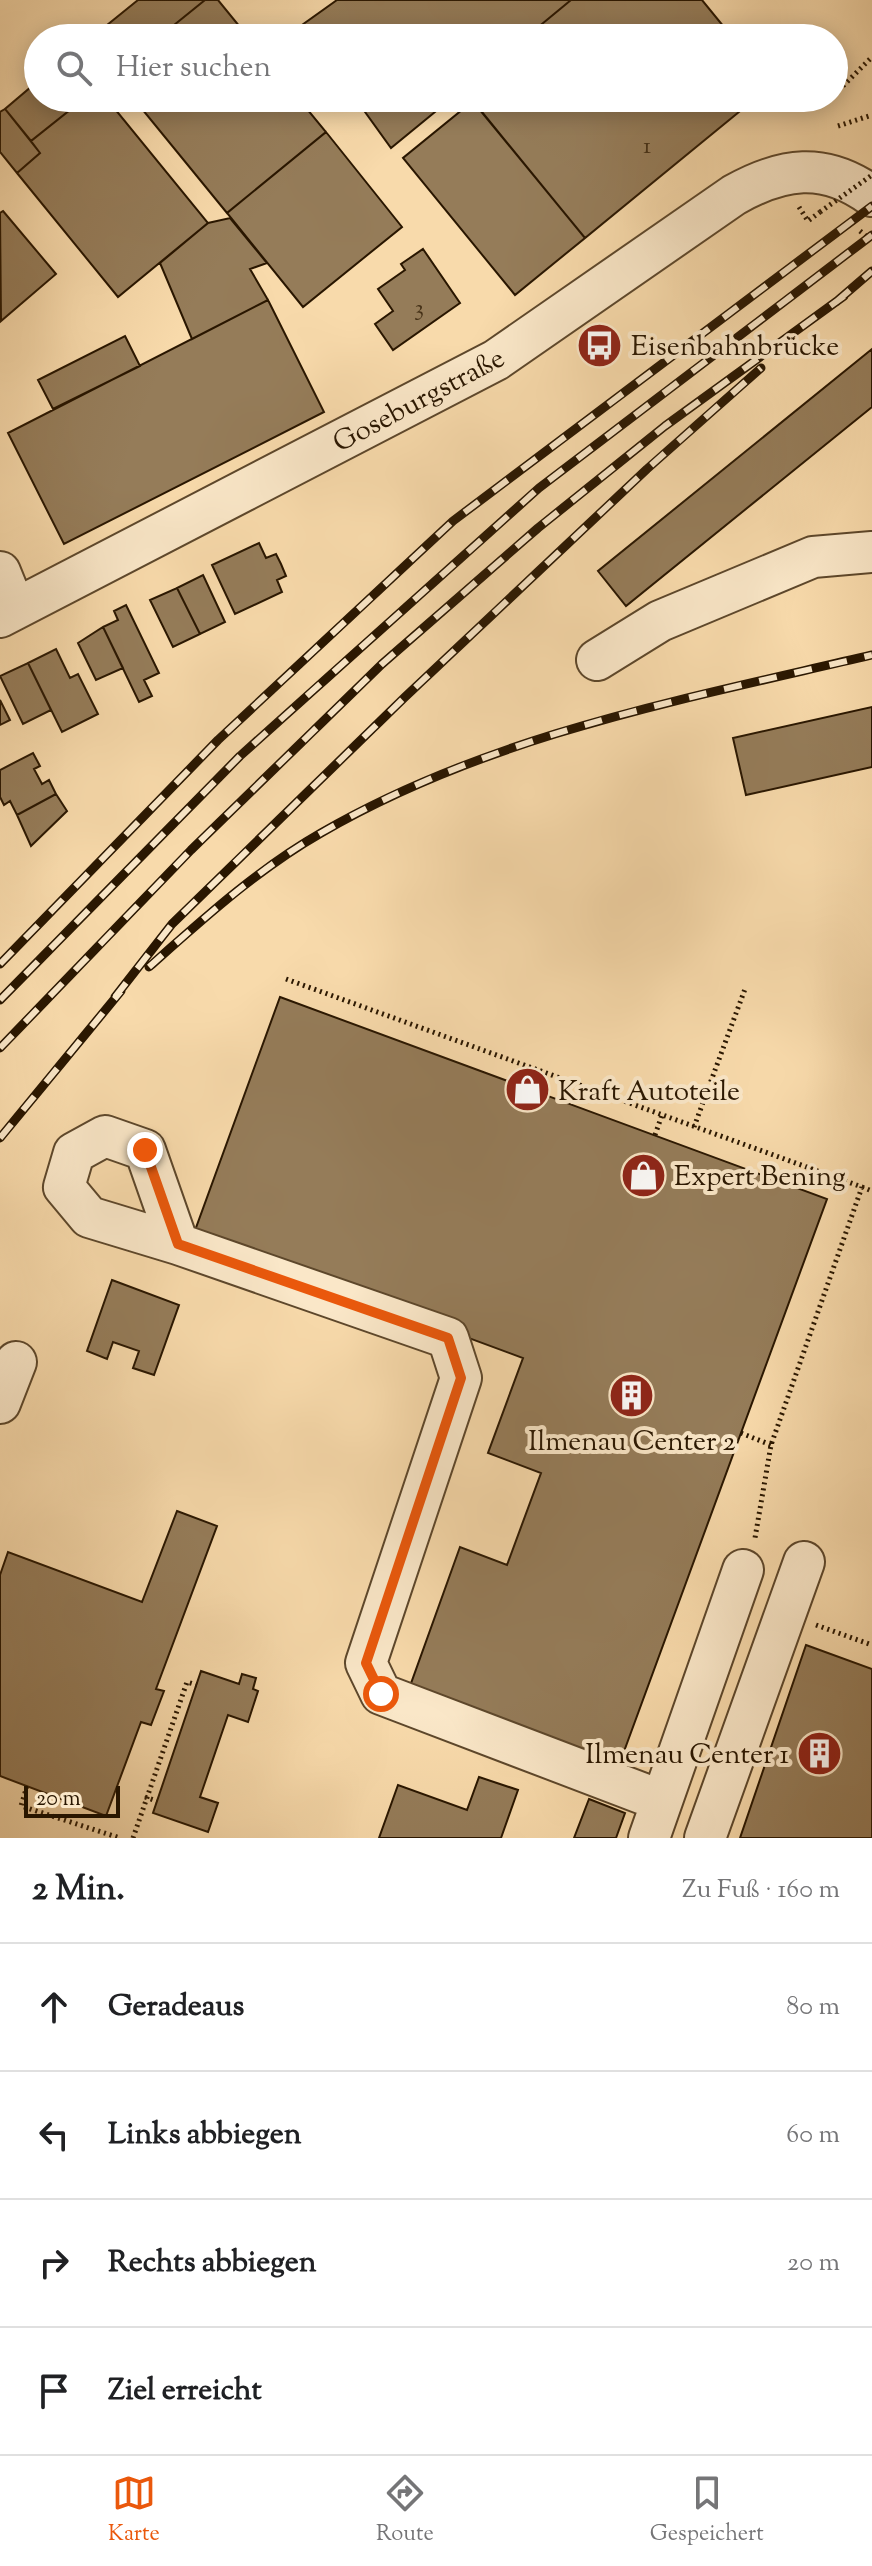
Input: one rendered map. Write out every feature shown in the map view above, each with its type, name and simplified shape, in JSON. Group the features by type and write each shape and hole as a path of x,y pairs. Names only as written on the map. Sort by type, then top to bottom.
{"street":[{"name":"Goseburgstraße","path":"7,613 496,360 734,195 766,177 793,171 822,173 872,196"},
{"path":"597,660 660,621 813,557 872,552"},
{"path":"0,572 7,613"},
{"path":"178,1244 448,1338 461,1378 366,1663 381,1694 662,1801"},
{"path":"0,1403 16,1362"},
{"path":"649,1838 749,1555"},
{"path":"705,1838 804,1562"}],"path":[{"path":"848,81 872,57"},
{"path":"838,126 872,115"},
{"path":"820,212 872,175"},
{"path":"286,979 872,1191"},
{"path":"694,1127 745,989"},
{"path":"655,1135 662,1115"},
{"path":"749,1555 771,1445 862,1187"},
{"path":"741,1433 771,1445"},
{"path":"133,1838 187,1682 197,1685"},
{"path":"27,1786 21,1806 120,1838"},
{"path":"145,1797 157,1801"}],"building":[{"path":"138,0 205,0 175,24 108,24"},
{"path":"205,0 218,0 238,24 175,24"},
{"path":"337,0 571,0 542,24 303,24"},
{"path":"571,0 702,0 722,24 542,24"},
{"path":"24,93 24,112 67,112 31,141 5,109"},
{"path":"5,109 40,153 17,173 0,152 0,112"},
{"path":"67,112 117,112 208,223 118,297 17,173 40,153 31,141"},
{"path":"144,112 310,112 326,132 227,213"},
{"path":"365,112 435,112 391,148"},
{"path":"459,112 482,112 585,238 515,295 403,158"},
{"path":"482,112 739,112 585,238"},
{"path":"326,132 402,227 303,307 227,213"},
{"path":"3,211 56,274 1,321 0,213"},
{"path":"230,218 267,263 250,269 268,300 192,339 160,263 208,223"},
{"path":"423,249 460,303 393,350 375,324 393,311 378,289 405,270 401,264"},
{"path":"268,300 324,412 64,544 8,433"},
{"path":"125,336 140,366 53,409 38,380"},
{"path":"872,349 872,407 626,606 598,571"},
{"path":"259,543 266,558 276,554 281,564 286,576 277,580 282,592 235,614 212,565"},
{"path":"203,575 225,622 200,634 177,588"},
{"path":"177,588 200,634 173,647 150,600"},
{"path":"126,605 159,673 144,680 152,696 139,702 103,627 118,620 114,611"},
{"path":"103,627 123,668 96,680 78,643"},
{"path":"56,649 70,678 78,674 98,714 62,732 28,663"},
{"path":"28,663 51,710 23,724 0,676"},
{"path":"0,700 10,720 0,725"},
{"path":"872,707 872,767 746,795 733,738"},
{"path":"33,753 40,766 34,769 42,784 49,780 56,794 17,815 10,801 4,805 0,797 0,770"},
{"path":"56,794 67,811 31,846 17,815"},
{"name":"Ilmenau Center 2","path":"280,997 827,1199 619,1765 409,1689 460,1547 507,1565 541,1473 488,1453 523,1358 193,1236"},
{"path":"112,1280 179,1305 154,1375 133,1368 139,1351 113,1342 107,1359 87,1351"},
{"path":"177,1511 217,1526 156,1689 164,1691 151,1725 141,1722 106,1816 0,1776 0,1575 8,1552 142,1602"},
{"name":"Ilmenau Center 1","path":"806,1645 872,1669 872,1838 740,1838"},
{"path":"201,1671 239,1684 242,1674 256,1678 253,1689 258,1691 248,1722 228,1715 200,1797 218,1803 208,1832 153,1813"},
{"path":"479,1777 518,1790 501,1838 379,1838 398,1785 467,1810"},
{"path":"589,1799 625,1813 616,1838 574,1838"}],"railway":[{"path":"0,964 218,740 453,521 872,206"},
{"path":"0,1000 240,756 539,488 872,235"},
{"path":"836,302 872,271"},
{"path":"0,1048 191,850 382,664 538,528 665,426 844,296"},
{"path":"115,997 172,924 405,697 647,469 761,368"},
{"path":"149,967 232,896 298,847 385,799 452,770 589,724 872,655"},
{"path":"0,1138 121,991"}],"place":[{"name":"Eisenbahnbrücke","path":"600,345"},
{"name":"Kraft Autoteile","path":"527,1090"},
{"name":"Expert Bening","path":"643,1175"},
{"name":"Ilmenau Center 2","path":"632,1395"},
{"name":"Ilmenau Center 1","path":"820,1753"}],"route":[{"path":"145,1150 178,1244 448,1338 461,1378 366,1663 381,1694"}]}
